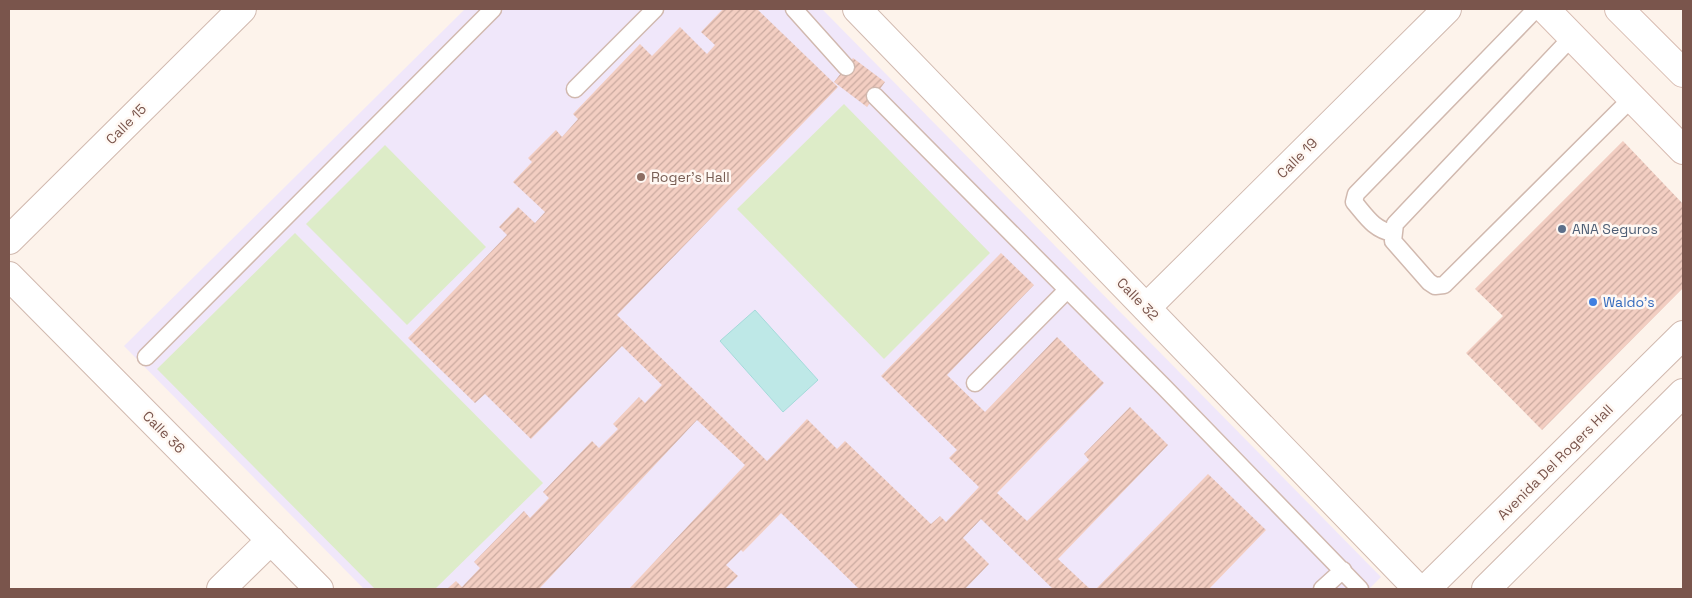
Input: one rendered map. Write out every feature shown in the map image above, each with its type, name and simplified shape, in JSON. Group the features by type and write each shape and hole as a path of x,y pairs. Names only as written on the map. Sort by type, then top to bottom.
{"street":[{"name":"Calle 15","path":"9,240 242,9"},
{"name":"Calle 19","path":"1146,308 1447,9"},
{"path":"1546,9 1683,150"},
{"path":"1619,9 1683,73"},
{"name":"Calle 32","path":"870,13 1146,308 1418,589"},
{"name":"Calle 36","path":"9,276 319,589"},
{"name":"Avenida Del Rogers Hall","path":"1426,589 1683,335"},
{"path":"1486,589 1683,393"},
{"path":"221,589 270,540"}],"lane":[{"path":"146,357 493,9"},
{"path":"575,89 655,9"},
{"path":"794,9 846,66"},
{"path":"1394,233 1382,232 1369,221 1354,202 1356,194 1536,9"},
{"path":"1572,37 1395,224 1394,242 1428,282 1435,286 1444,285 1632,98"},
{"path":"875,96 1360,589"},
{"path":"975,383 1067,290"},
{"path":"1322,589 1343,570"}],"shaded area":[{"name":"Roger's Hall","path":"465,9 822,9 1381,577 1369,589 364,589 124,346"}],"green space":[{"path":"844,104 990,253 884,359 737,209"},
{"path":"385,145 486,247 407,325 306,224"},
{"path":"295,233 543,483 435,589 375,589 157,369"}],"water":[{"path":"755,310 818,380 783,412 720,341"}],"building":[{"path":"723,9 757,9 838,87 617,315 767,461 807,419 837,449 845,441 931,524 940,516 946,522 979,487 949,458 957,450 881,376 1001,253 1034,285 947,375 985,412 1057,337 1104,383 997,493 1027,521 1089,460 1084,454 1130,407 1168,445 1058,559 1090,589 1053,589 981,519 963,538 989,564 965,589 859,589 781,513 743,552 741,550 726,565 738,576 725,589 629,589 745,465 697,420 539,589 447,589 456,581 462,587 480,568 474,562 524,511 530,518 549,498 543,492 592,441 599,448 618,429 613,424 639,397 645,403 662,385 622,346 531,439 485,394 475,403 408,338 507,235 499,227 518,207 535,223 545,212 513,182 532,162 528,158 556,130 562,137 578,119 573,114 640,44 652,56 680,27 707,54 715,45 701,32"},
{"path":"853,58 885,82 867,107 834,82"},
{"name":"Waldo's","path":"1623,141 1683,204 1683,288 1542,430 1466,353 1503,316 1475,289"},
{"path":"1208,474 1266,530 1209,589 1096,589"}],"place":[{"name":"Roger's Hall","path":"641,177"},
{"name":"ANA Seguros","path":"1562,229"},
{"name":"Waldo's","path":"1593,302"}]}
